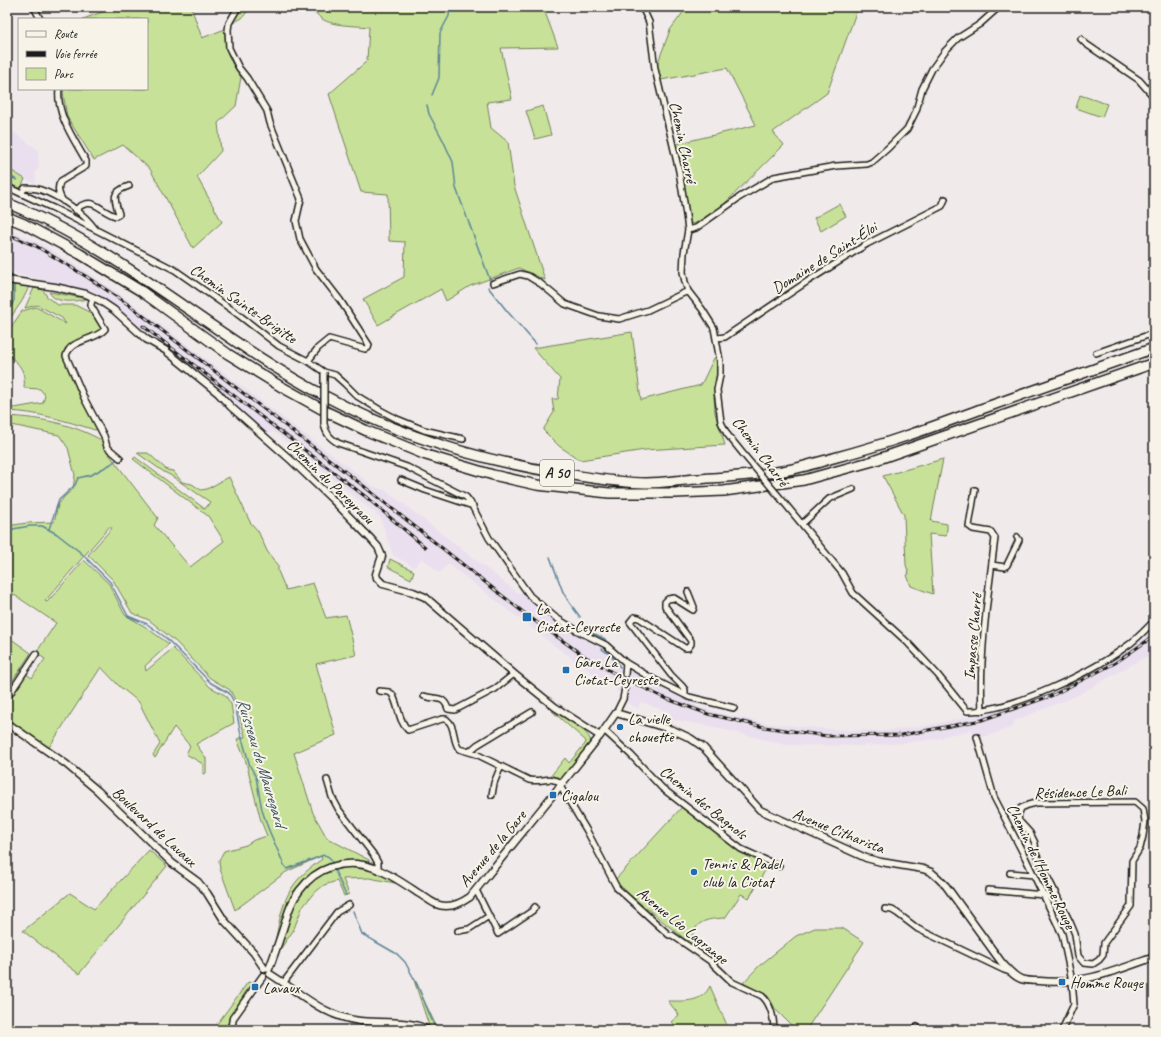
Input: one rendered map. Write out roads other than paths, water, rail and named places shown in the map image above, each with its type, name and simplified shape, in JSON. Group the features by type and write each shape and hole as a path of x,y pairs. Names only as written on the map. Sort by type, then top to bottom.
{"highway":[{"name":"A 50","path":"7,203 51,223 86,242 148,281 242,347 327,397 374,419 427,441 491,460 522,467 595,478 646,483 752,476 792,469 864,450 931,428 1154,348"},
{"name":"A 50","path":"7,217 24,224 80,254 141,292 228,354 280,386 333,414 367,431 426,455 493,475 537,485 609,493 675,494 724,491 804,480 888,456 1154,363"}],"street":[{"path":"34,7 40,18"},
{"path":"237,7 236,12 229,23 229,48 239,68 247,78 267,111 270,123 301,199 296,221 300,239 316,269 340,300 369,344 368,348 365,349 329,340 318,348 308,361"},
{"name":"Chemin Charré","path":"642,7 649,22 655,70 679,171 688,230 684,253 683,272 688,291 714,328 716,338 720,361 720,375 717,390 721,422 727,434 842,574 853,593 907,642 937,674 967,711 982,711"},
{"path":"688,230 696,228 740,197 774,177 830,167 867,164 872,162 907,129 916,111 922,88 932,69 945,52 958,38 980,24 999,7"},
{"path":"1081,39 1139,80 1153,94"},
{"path":"59,90 58,99 64,121 87,164 61,181 59,184 58,193 63,201"},
{"path":"75,210 80,205 91,204 116,216 118,214 115,205 115,195 119,190 129,186"},
{"name":"Chemin Sainte-Brigitte","path":"7,187 174,270 235,312 279,346 308,361 324,372 335,375 357,396 397,419 424,430 463,439"},
{"path":"21,193 25,188 40,190 63,201 91,223 95,230"},
{"name":"Domaine de Saint-Éloi","path":"716,338 725,337 808,281 867,244 942,206 945,200"},
{"path":"493,283 520,274 528,276 553,292 565,304 599,316 619,319 648,310 688,291"},
{"name":"Chemin du Pareyraou","path":"7,280 86,294 114,310 146,339 164,350 218,393 230,407 292,461 355,522 378,547 382,560 376,574 383,584 413,592 425,597 514,674 555,707 600,736"},
{"path":"93,297 91,306 104,330 97,335 72,346 66,356 85,400 104,436 107,447 120,458"},
{"path":"1096,353 1154,333"},
{"path":"324,372 324,424 326,433 331,439 338,443 407,467 466,497 473,506 488,538 530,596 556,618 606,646 626,663 653,679 685,695 710,703 734,708"},
{"path":"401,480 425,490 473,506"},
{"path":"802,524 829,499 853,490"},
{"name":"Impasse Charré","path":"975,490 969,526 973,529 991,532 994,534 995,538 985,622 981,683 982,711"},
{"path":"992,565 1005,567 1007,565 1019,540 1017,537"},
{"path":"685,695 685,690 682,686 671,675 630,622 632,618 637,617 685,648 688,648 692,644 691,642 665,606 665,602 668,599 674,598 694,610 688,592"},
{"path":"982,711 1017,702 1056,686 1079,674 1128,646 1154,621"},
{"path":"7,698 36,654"},
{"path":"625,675 626,663"},
{"path":"424,696 443,700 447,703 448,709 455,710 494,689 514,674"},
{"path":"616,712 623,699 625,688"},
{"path":"379,691 389,692 392,694 407,729 410,730 446,719 452,726 455,740 461,750 470,751 532,780 550,778 561,784"},
{"path":"470,751 476,745 532,712"},
{"name":"Avenue de la Gare","path":"268,971 276,953 290,908 299,890 317,874 327,868 339,864 358,863 378,869 391,875 436,904 450,906 457,904 470,896 600,736 616,712"},
{"name":"Avenue Citharista","path":"616,712 672,730 695,741 725,771 760,810 866,858 923,869 931,872 946,886 1010,972 1021,979 1072,982 1098,976 1154,957"},
{"name":"Boulevard de Lavaux","path":"7,723 60,760 93,787 172,862 198,882 207,893 224,920 268,971 320,1008 339,1017 360,1021 417,1025 427,1030"},
{"name":"Chemin des Bagnols","path":"604,730 631,755 662,788 741,849 779,866"},
{"name":"Chemin de l'Homme Rouge","path":"977,737 994,797 1062,934 1072,982 1074,1004 1062,1030"},
{"path":"492,795 494,783 501,766"},
{"path":"327,780 332,797 339,810 373,854 378,863 378,869"},
{"name":"Avenue Léo Lagrange","path":"561,784 617,888 669,935 710,961 732,982 762,996 765,999 773,1018 774,1030"},
{"name":"Résidence Le Bali","path":"1135,802 1140,805 1143,809 1145,821 1140,848 1132,861 1130,906 1104,943 1103,954 1099,960 1093,964 1084,963 1079,959 1075,934 1056,892 1036,854 1035,843 1030,833 1019,821 1018,816 1021,808 1036,803 1135,802"},
{"path":"1010,873 1034,875"},
{"path":"476,890 497,932 500,934 532,911 535,906"},
{"path":"988,890 1044,896 1056,892"},
{"path":"284,982 337,912 349,905"},
{"path":"885,909 892,910 897,913 918,929 1010,972"},
{"path":"458,931 469,929 489,916"},
{"path":"231,1030 234,1018 263,976 267,977 268,971"}],"waterway":[{"path":"432,95 439,78 440,33 449,16 450,7"},
{"path":"427,105 429,114 453,162 456,188 490,280"},
{"path":"7,175 17,180"},
{"path":"7,260 9,271 14,279"},
{"path":"7,316 14,300 14,283"},
{"path":"488,287 536,344"},
{"path":"49,529 59,500 75,485 78,478 91,475 116,460"},
{"name":"Ruisseau de Mauregard","path":"7,530 30,526 42,526 57,534 80,552 110,582 128,616 147,624 165,637 211,683 229,693 235,704 241,735 250,766 256,777 262,810 284,865 287,869 324,855 330,858 333,865"},
{"path":"550,557 563,592 580,617"},
{"path":"586,626 593,633 606,641"},
{"path":"602,649 611,656 620,667"},
{"name":"Ruisseau de Mauregard","path":"334,869 346,895"},
{"name":"Ruisseau de Mauregard","path":"353,911 362,934 397,954 405,962 417,984 436,1030"}],"tunnel":[{"path":"625,675 625,688"}],"railway":[{"path":"7,234 36,246 129,305 361,484 528,616 584,656 662,697 708,714 764,727 827,736 902,735 982,720 1053,695 1115,663 1154,636"},
{"path":"143,326 366,497 425,547"}],"place":[{"name":"La Ciotat-Ceyreste","path":"527,617"},
{"name":"Gare La Ciotat-Ceyreste","path":"566,670"},
{"name":"La vielle chouette","path":"620,727"},
{"name":"Cigalou","path":"553,795"},
{"name":"Tennis & Padel club la Ciotat","path":"694,872"},
{"name":"Homme Rouge","path":"1062,982"},
{"name":"Lavaux","path":"255,987"}]}
